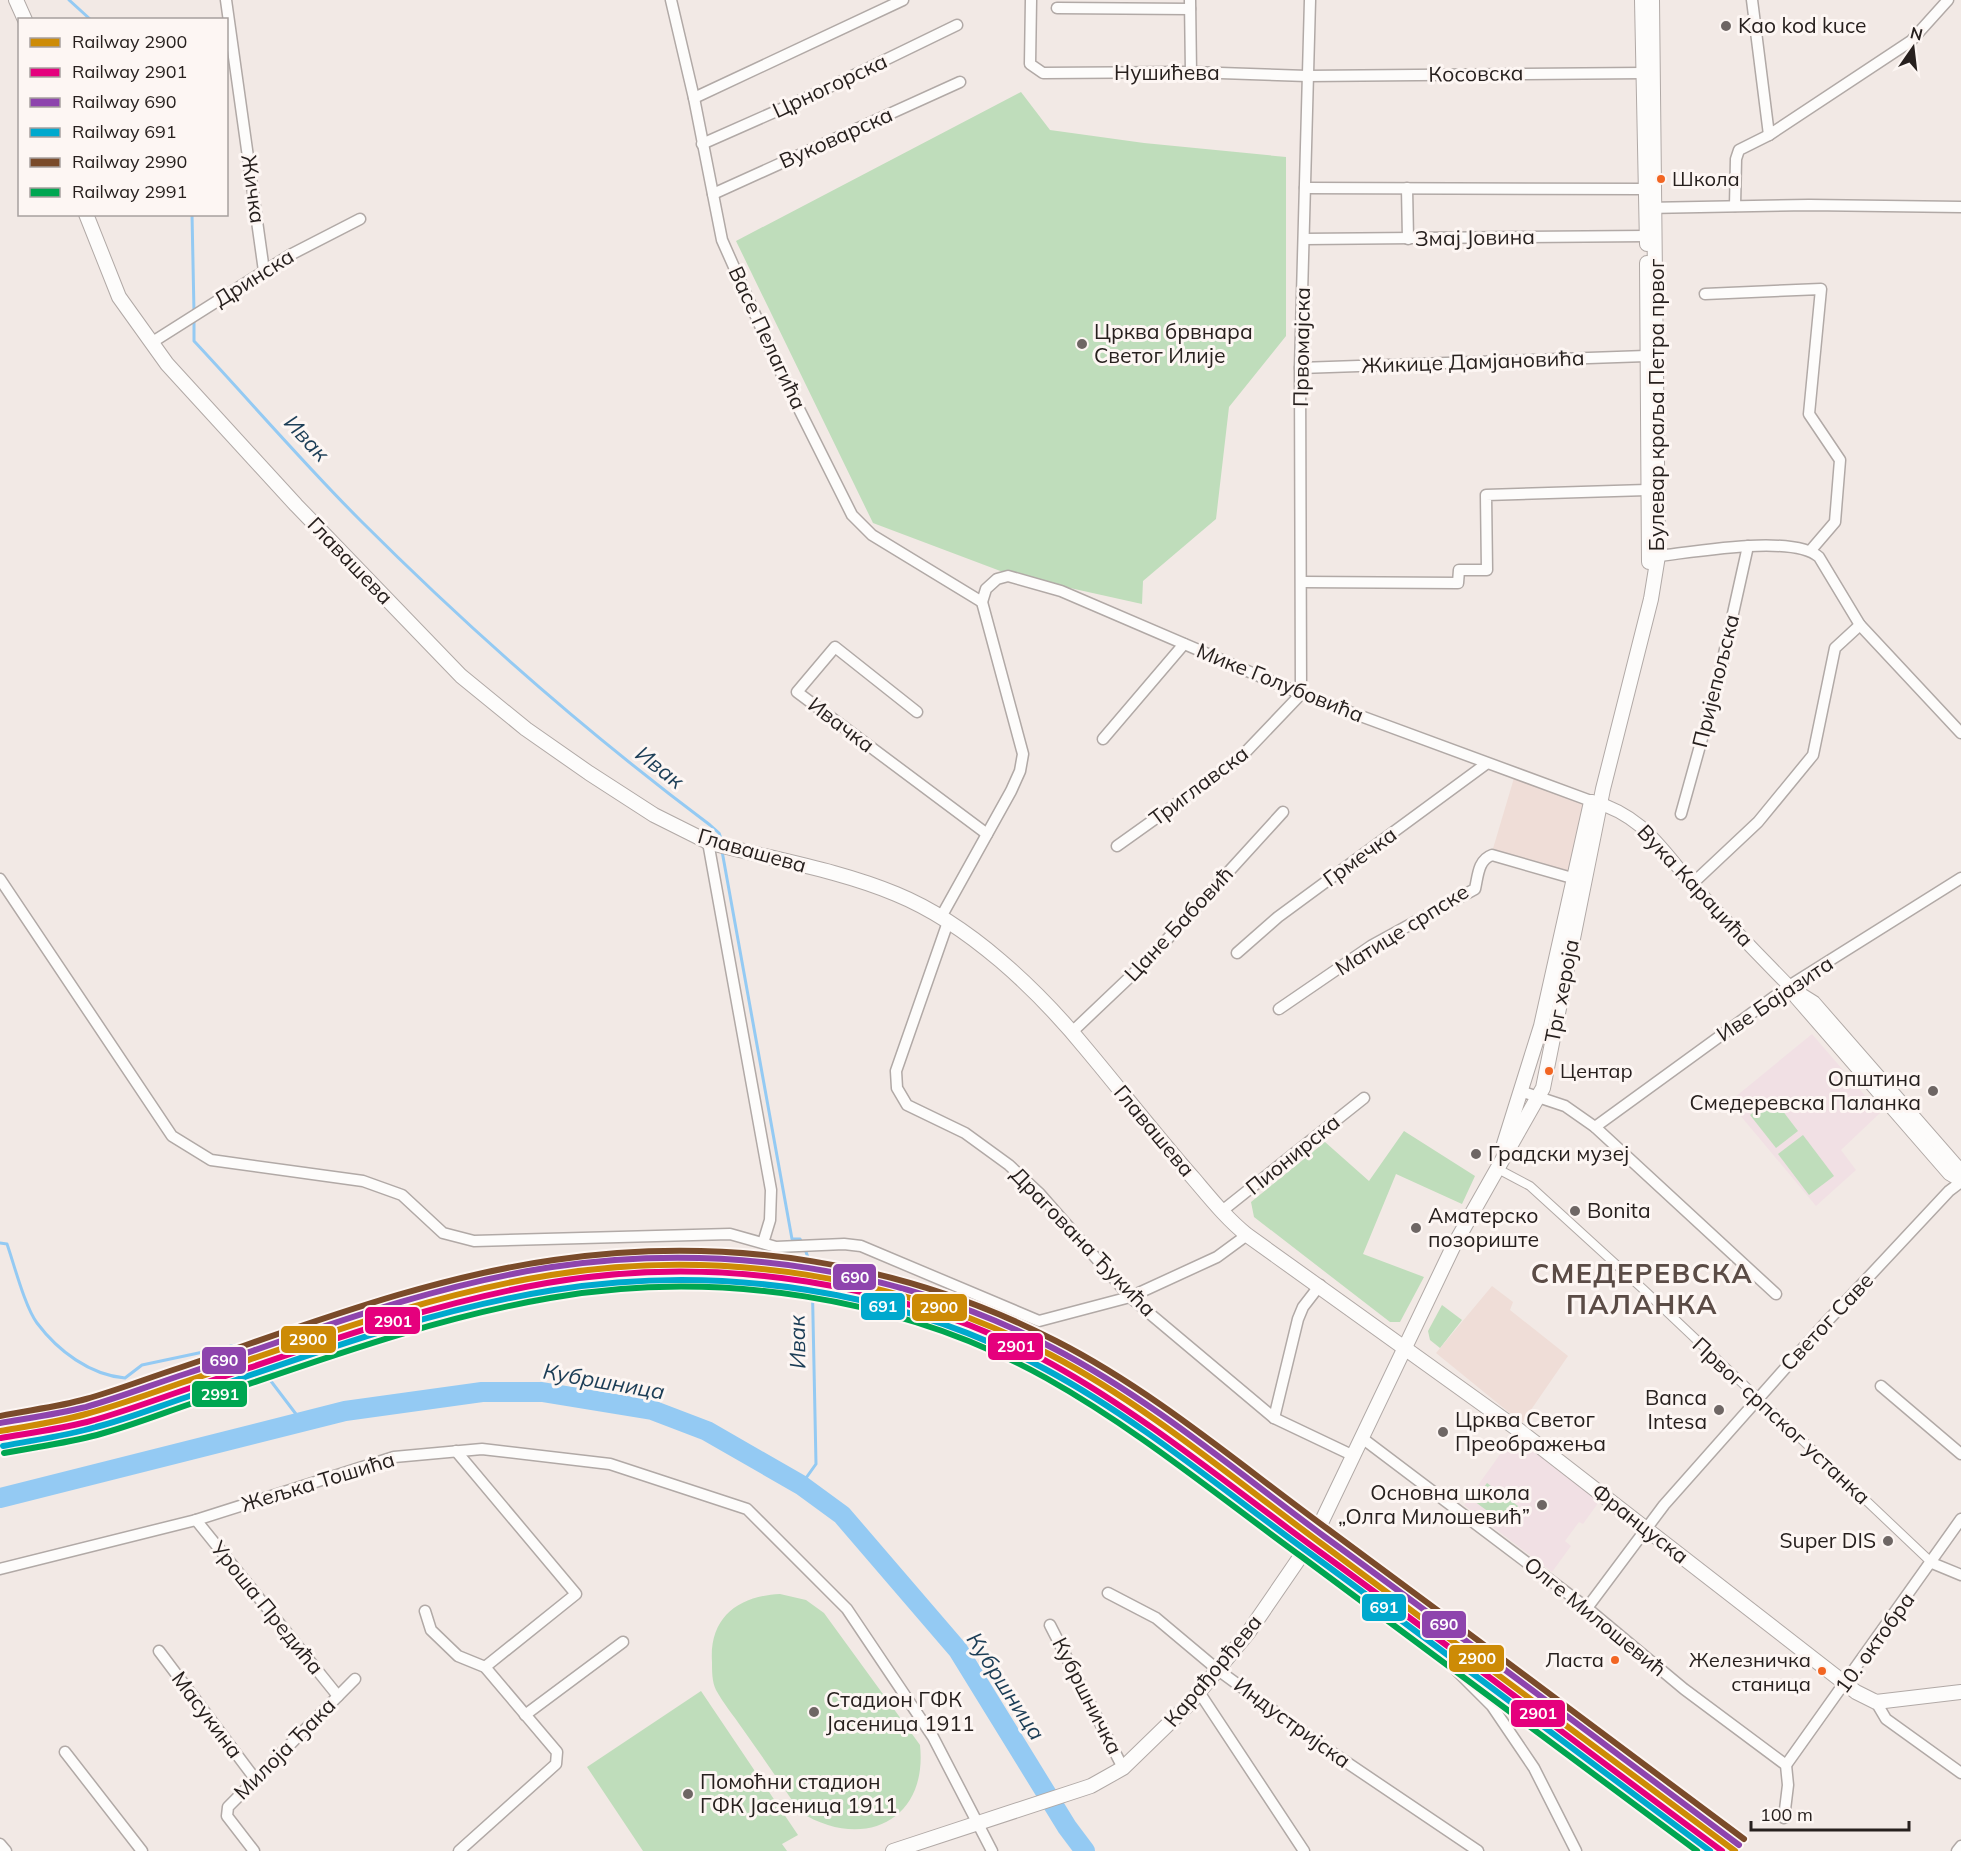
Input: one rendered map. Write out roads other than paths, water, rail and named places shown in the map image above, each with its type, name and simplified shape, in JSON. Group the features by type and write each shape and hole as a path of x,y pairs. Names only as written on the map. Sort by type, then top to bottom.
{"main road":[{"path":"16,0 24,18"},
{"name":"Булевар краља Петра првог","path":"1595,802 1649,562 1646,356 1647,236 1651,208 1647,189 1642,0"},
{"name":"Булевар краља Петра првог","path":"1595,802 1651,599 1658,556 1651,208 1652,0"},
{"name":"Главашева","path":"87,216 112,284 151,344 296,505 477,690 526,729 654,815 712,843 861,882 910,900 945,920 1022,980 1072,1032 1222,1211 1247,1235 1404,1347"},
{"name":"Трг хероја","path":"1404,1347 1452,1247 1539,1095 1549,1064 1595,802"},
{"name":"Трг хероја","path":"1496,1168 1541,1026 1580,880"},
{"name":"Карађорђева","path":"893,1851 1091,1786 1124,1768 1199,1692 1278,1592 1307,1547 1354,1456 1404,1347"},
{"name":"Француска","path":"1404,1347 1520,1431 1845,1684 1876,1702"},
{"path":"1876,1702 1961,1692"}],"street":[{"name":"Жичка","path":"226,0 264,271"},
{"name":"Васе Пелагића","path":"671,0 694,98 722,240 782,375 852,515 872,535 982,602"},
{"path":"694,98 903,0"},
{"name":"Нушићева","path":"1031,0 1030,64 1043,73 1191,72 1307,76"},
{"name":"Првомајска","path":"1302,694 1300,368 1310,0"},
{"path":"1752,0 1769,135"},
{"path":"1735,206 1736,159 1739,150 1769,135 1911,41 1948,0"},
{"path":"1057,8 1146,4 1190,5 1191,72"},
{"name":"Црногорска","path":"702,144 785,108 957,25"},
{"name":"Косовска","path":"1307,76 1644,73"},
{"name":"Вуковарска","path":"713,194 960,82"},
{"path":"1305,188 1647,189"},
{"path":"1407,188 1408,239"},
{"path":"1651,208 1961,207"},
{"name":"Дринска","path":"151,344 264,271 360,219"},
{"name":"Змај Јовина","path":"1304,239 1647,236"},
{"path":"1705,294 1821,289 1809,414 1840,460 1835,522 1811,550"},
{"name":"Жикице Дамјановића","path":"1300,368 1646,356"},
{"path":"1303,582 1458,583 1459,570 1487,570 1486,495 1647,490"},
{"path":"1658,556 1748,546 1798,546 1811,550 1819,557 1860,625 1961,733"},
{"name":"Пријепољска","path":"1681,814 1718,681 1748,546"},
{"name":"Мике Голубовића","path":"982,602 986,589 997,579 1008,576 1061,591 1302,694 1485,764 1595,802"},
{"name":"Драгована Ђукића","path":"982,602 1023,754 1011,791 945,920 896,1071 897,1088 901,1098 916,1111 965,1133 1009,1165 1040,1194 1130,1297 1274,1418 1354,1456"},
{"path":"1692,884 1758,822 1813,755 1835,648 1860,625"},
{"path":"1103,739 1184,644"},
{"name":"Ивачка","path":"917,712 835,647 797,692 987,834"},
{"name":"Триглавска","path":"1117,846 1239,759 1302,694"},
{"name":"Грмечка","path":"1237,953 1278,917 1485,764"},
{"name":"Вука Караџића","path":"1595,802 1621,811 1638,823 1692,884 1789,986 1796,998 1949,1174 1961,1180"},
{"name":"Цане Бабовић","path":"1072,1032 1151,957 1283,812"},
{"path":"712,843 771,1190 770,1220 763,1243"},
{"name":"Матице српске","path":"1279,1009 1371,946 1475,889 1480,866 1492,855 1580,880"},
{"path":"0,879 172,1136 211,1160 363,1181 402,1195 443,1233 474,1241 730,1234 776,1247 822,1244 861,1246 1039,1321 1130,1297 1217,1257 1247,1235"},
{"name":"Иве Бајазита","path":"1595,1127 1789,986 1961,879"},
{"path":"1520,1091 1539,1095 1564,1106 1595,1127 1776,1294"},
{"name":"Пионирска","path":"1222,1211 1364,1098"},
{"name":"Првог српског устанка","path":"1496,1168 1530,1186 1644,1290 1756,1399 1932,1563 1961,1575"},
{"name":"Светог Саве","path":"1587,1608 1646,1528 1756,1399 1961,1180"},
{"path":"531,1286 650,1274 726,1274 790,1279 838,1287 953,1324 1050,1365 1100,1396 1307,1547"},
{"path":"1274,1418 1298,1319 1303,1307 1320,1285"},
{"path":"1881,1386 1961,1454"},
{"name":"Олге Милошевић","path":"1362,1437 1587,1608 1684,1689 1786,1765"},
{"name":"Жељка Тошића","path":"0,1569 196,1520 394,1457 482,1449 610,1464 747,1509 848,1609 933,1737 980,1823 992,1851"},
{"path":"456,1451 576,1594 485,1667"},
{"name":"10. октобра","path":"1786,1765 1932,1563 1961,1519"},
{"name":"Уроша Предића","path":"196,1520 338,1696"},
{"path":"1322,1558 1431,1645 1492,1706 1534,1768 1576,1851"},
{"name":"Индустријска","path":"1108,1593 1156,1618 1218,1670 1315,1740 1478,1851"},
{"path":"425,1611 430,1630 458,1656 485,1667 557,1752 556,1764 464,1850"},
{"name":"Кубршничка","path":"1050,1625 1124,1768"},
{"path":"525,1715 623,1642"},
{"name":"Масукина","path":"159,1651 256,1780"},
{"name":"Милоја Ђака","path":"254,1851 227,1816 226,1811 355,1679"},
{"path":"1199,1692 1304,1851"},
{"path":"1876,1702 1886,1719 1961,1773"},
{"path":"65,1752 142,1851"},
{"path":"1784,1818 1788,1785 1786,1765"},
{"path":"0,1844 6,1851"},
{"path":"1957,1851 1961,1846"}],"waterway":[{"name":"Ивак","path":"69,0 89,18"},
{"name":"Ивак","path":"192,216 194,312"},
{"name":"Ивак","path":"194,318 194,341 297,454 402,562 574,717 710,825 719,833 722,841"},
{"name":"Ивак","path":"722,851 792,1239 800,1239 802,1243"},
{"path":"0,1243 7,1244 24,1296 37,1323 65,1352 87,1367 125,1378 142,1365 241,1344 255,1352"},
{"name":"Ивак","path":"801,1485 816,1464 812,1269 805,1249"},
{"path":"264,1372 302,1422"},
{"name":"Кубршница","path":"0,1498 345,1411 482,1392 542,1392 652,1410 707,1431 801,1485 842,1515 958,1650 1067,1827 1085,1851"}],"rail line":[{"name":"2990","path":"0,1416 65,1404 98,1395 411,1291 506,1268 554,1260 619,1253 683,1251 748,1254 811,1261 874,1274 936,1291 997,1314 1056,1341 1127,1382 1196,1430 1744,1839"},
{"name":"690","path":"0,1423 86,1407 413,1298 505,1275 552,1267 616,1260 681,1258 745,1261 809,1268 872,1281 934,1298 995,1321 1053,1348 1124,1390 1193,1437 1739,1845"},
{"name":"2900","path":"0,1431 54,1422 99,1410 412,1307 458,1294 551,1275 615,1267 679,1265 743,1267 807,1275 871,1287 933,1305 993,1327 1051,1355 1122,1397 1189,1444 1735,1851"},
{"name":"2901","path":"1,1438 87,1422 370,1328 458,1302 547,1283 611,1275 676,1272 742,1274 807,1282 871,1294 934,1312 994,1336 1052,1364 1122,1407 1189,1454 1722,1851"},
{"name":"691","path":"3,1446 108,1424 323,1350 414,1322 460,1309 554,1290 617,1283 680,1280 743,1282 806,1290 868,1302 929,1319 988,1342 1045,1369 1148,1433 1710,1851"},
{"name":"2991","path":"4,1453 74,1440 135,1424 371,1343 460,1318 550,1298 613,1290 676,1287 741,1289 805,1296 868,1309 930,1327 989,1350 1046,1378 1113,1419 1208,1487 1697,1851"}],"place":[{"name":"Kao kod kuce","path":"1726,26"},
{"name":"Школа","path":"1661,179"},
{"name":"Црква брвнара Светог Илије","path":"1082,344"},
{"name":"Центар","path":"1549,1071"},
{"name":"Општина Смедеревска Паланка","path":"1933,1091"},
{"name":"Градски музеј","path":"1476,1154"},
{"name":"Bonita","path":"1575,1211"},
{"name":"Аматерско позориште","path":"1416,1228"},
{"name":"Banca Intesa","path":"1719,1410"},
{"name":"Црква Светог Преображења","path":"1443,1432"},
{"name":"Основна школа „Олга Милошевић”","path":"1542,1505"},
{"name":"Super DIS","path":"1888,1541"},
{"name":"Ласта","path":"1615,1660"},
{"name":"Железничка станица","path":"1822,1671"},
{"name":"Стадион ГФК Јасеница 1911","path":"814,1712"},
{"name":"Помоћни стадион ГФК Јасеница 1911","path":"688,1794"}],"district":[{"name":"СМЕДЕРЕВСКА ПАЛАНКА","path":"1642,1290"}]}
